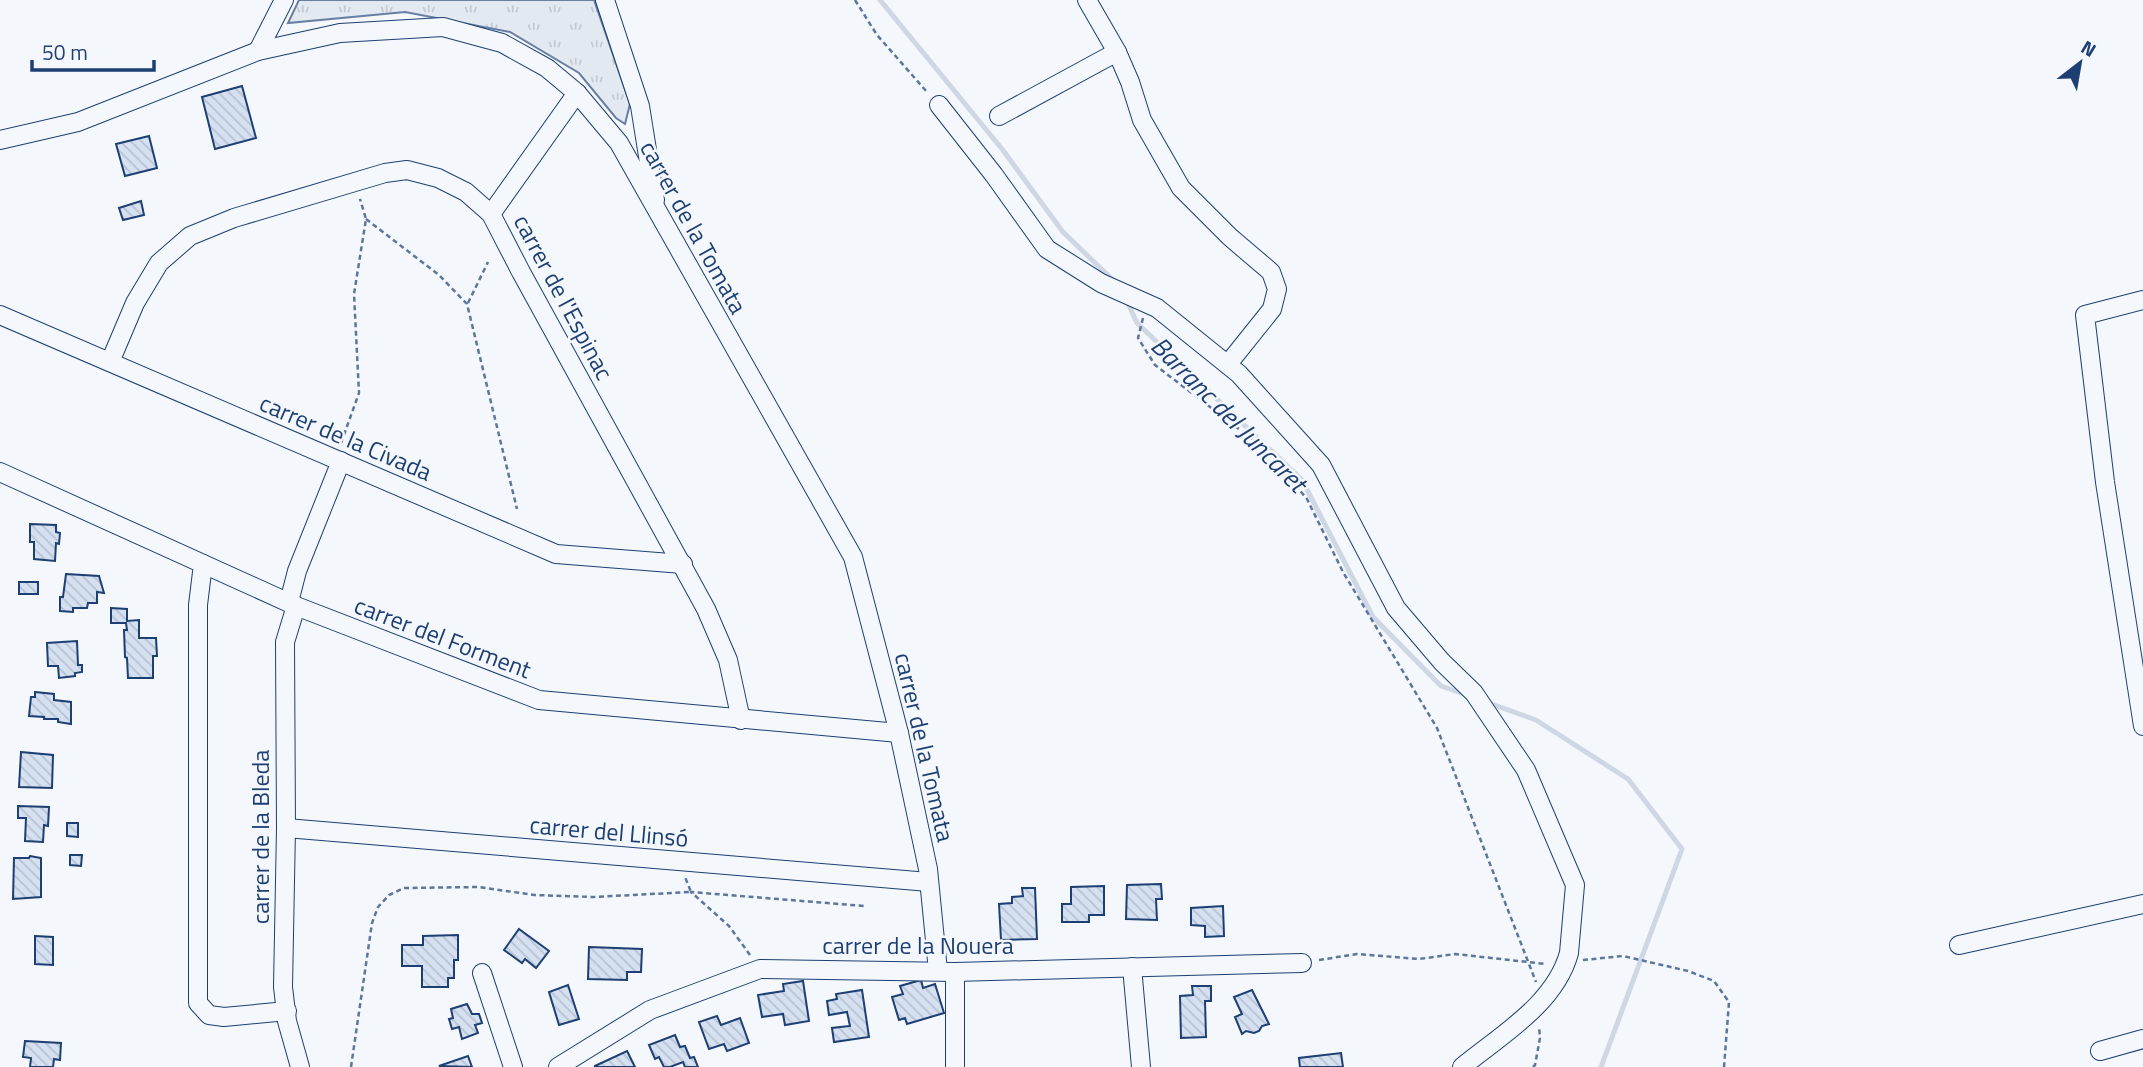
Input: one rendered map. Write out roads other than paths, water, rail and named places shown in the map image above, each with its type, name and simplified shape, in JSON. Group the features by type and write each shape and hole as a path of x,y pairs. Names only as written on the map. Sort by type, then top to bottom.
{"street":[{"path":"258,51 284,0"},
{"path":"605,0 640,106 658,214"},
{"path":"1087,0 1117,52 1142,120 1181,188 1230,237 1271,272 1277,289 1272,309 1228,365"},
{"name":"carrer de la Tomata","path":"0,141 78,122 258,51 340,33 443,27 502,43 547,68 577,93 619,143 853,556 899,733 929,882 946,971 955,1067"},
{"path":"999,116 1117,52"},
{"path":"491,214 577,93"},
{"path":"939,105 1047,249 1101,283 1157,308 1239,374 1321,465 1396,608 1442,662 1474,693 1526,770 1575,885 1569,953 1566,964 1537,1008 1462,1067"},
{"path":"619,143 645,128"},
{"name":"carrer de l'Espinac","path":"110,362 135,303 159,263 190,236 234,218 385,173 407,170 438,178 466,192 491,214 683,564 728,660 741,720"},
{"path":"2143,300 2085,315 2105,482 2143,726"},
{"name":"carrer de la Civada","path":"0,315 556,554 683,564"},
{"name":"carrer de la Bleda","path":"300,1067 287,1021 284,987 285,642 296,571 337,459"},
{"name":"carrer del Forment","path":"0,472 292,604 539,700 899,733"},
{"path":"203,564 198,605 198,1003 209,1015 224,1017 287,1010"},
{"name":"carrer del Llinsó","path":"286,828 929,882"},
{"path":"1959,945 2143,904"},
{"name":"carrer de la Nouera","path":"558,1067 650,1010 760,969 946,971 1302,963"},
{"path":"1132,967 1141,1067"},
{"path":"482,973 513,1067"},
{"path":"2100,1051 2143,1039"}],"waterway":[{"name":"Barranc del Juncaret","path":"880,0 1002,149 1063,232 1115,282"},
{"name":"Barranc del Juncaret","path":"1126,299 1137,323 1302,480 1373,617 1441,686 1467,695"},
{"name":"Barranc del Juncaret","path":"1486,702 1536,720 1628,779 1682,849 1601,1067"}]}
